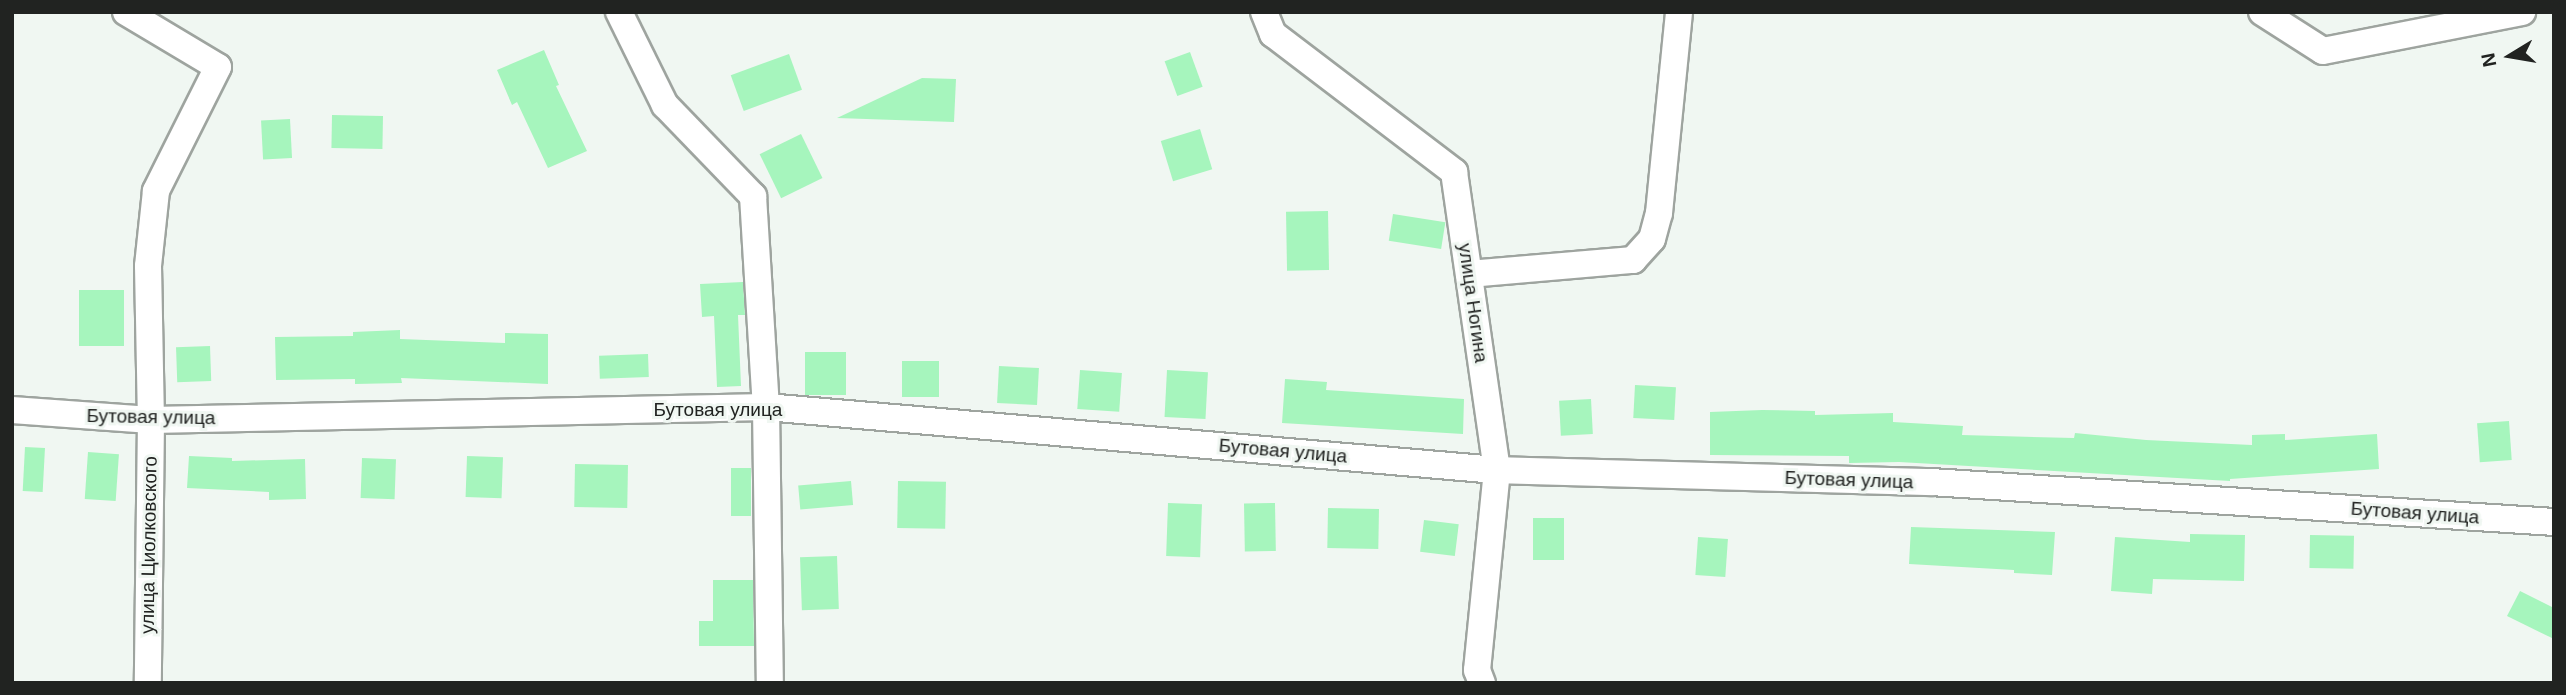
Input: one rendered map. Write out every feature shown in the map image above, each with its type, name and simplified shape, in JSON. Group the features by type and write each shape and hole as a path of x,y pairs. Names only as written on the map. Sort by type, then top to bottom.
{"street":[{"name":"улица Циолковского","path":"126,12 218,67 156,191 148,266 151,420 148,683"},
{"path":"619,12 665,105 752,196 766,407 770,683"},
{"name":"улица Ногина","path":"1264,12 1273,34 1454,172 1496,470 1477,670 1482,683"},
{"path":"1469,274 1633,260 1652,239 1659,213 1679,12"},
{"path":"2262,12 2323,51 2522,12"},
{"name":"Бутовая улица","path":"12,410 151,420 766,407 1496,470 1931,482 2554,522"}],"building":[{"path":"544,50 559,85 556,86 587,151 548,168 517,102 512,105 497,70"},
{"path":"1190,52 1203,87 1177,96 1165,61"},
{"path":"789,54 802,90 744,111 731,75"},
{"path":"922,78 956,79 954,122 837,118"},
{"path":"332,115 383,116 382,149 331,148"},
{"path":"290,119 292,158 263,159 261,121"},
{"path":"1200,129 1212,169 1173,181 1161,141"},
{"path":"801,134 822,178 781,198 760,154"},
{"path":"1328,211 1329,270 1287,271 1286,212"},
{"path":"1393,214 1445,222 1441,249 1389,241"},
{"path":"743,282 745,315 738,315 741,386 717,387 714,316 702,317 700,284"},
{"path":"79,290 124,290 124,346 79,346"},
{"path":"400,330 400,339 505,343 505,333 548,334 548,384 401,378 402,383 355,384 355,379 276,380 275,337 353,336 353,332"},
{"path":"210,346 211,381 177,382 176,347"},
{"path":"805,352 846,352 846,395 805,395"},
{"path":"648,354 649,377 600,379 599,356"},
{"path":"902,361 939,361 939,397 902,397"},
{"path":"999,366 1039,368 1037,405 997,403"},
{"path":"1080,370 1122,373 1119,412 1077,409"},
{"path":"1167,370 1208,372 1205,419 1165,417"},
{"path":"1285,379 1327,382 1326,390 1464,399 1463,434 1282,423"},
{"path":"1635,385 1676,387 1674,420 1633,418"},
{"path":"1591,399 1593,434 1561,436 1559,401"},
{"path":"1815,411 1815,415 1893,413 1893,422 1963,426 1962,435 2074,438 2075,433 2146,440 2252,445 2252,435 2285,434 2285,440 2377,434 2379,469 2230,481 1899,462 1849,463 1849,456 1710,455 1710,412"},
{"path":"2509,421 2512,460 2480,462 2477,423"},
{"path":"25,447 45,448 43,492 23,491"},
{"path":"88,452 119,454 116,501 85,499"},
{"path":"189,456 232,458 232,461 305,459 306,499 269,500 269,492 187,488"},
{"path":"467,456 503,457 502,498 466,497"},
{"path":"362,458 396,459 395,499 361,498"},
{"path":"575,464 628,465 627,508 574,507"},
{"path":"731,468 751,468 751,516 731,516"},
{"path":"851,481 853,505 800,510 798,486"},
{"path":"898,481 946,482 945,529 897,528"},
{"path":"1168,503 1202,504 1200,557 1166,556"},
{"path":"1275,503 1276,551 1245,552 1244,504"},
{"path":"1328,508 1379,509 1378,549 1327,548"},
{"path":"1533,518 1564,518 1564,560 1533,560"},
{"path":"1424,520 1459,524 1455,556 1420,552"},
{"path":"1911,527 2055,532 2052,575 1909,564"},
{"path":"2190,534 2245,535 2244,581 2153,579 2152,594 2111,591 2115,537 2190,542"},
{"path":"2310,535 2354,536 2353,569 2309,568"},
{"path":"1698,537 1728,539 1725,577 1695,575"},
{"path":"837,556 839,609 802,610 800,557"},
{"path":"713,580 753,580 754,646 699,646 699,621 713,621"},
{"path":"2520,591 2554,608 2554,639 2507,616"}]}
